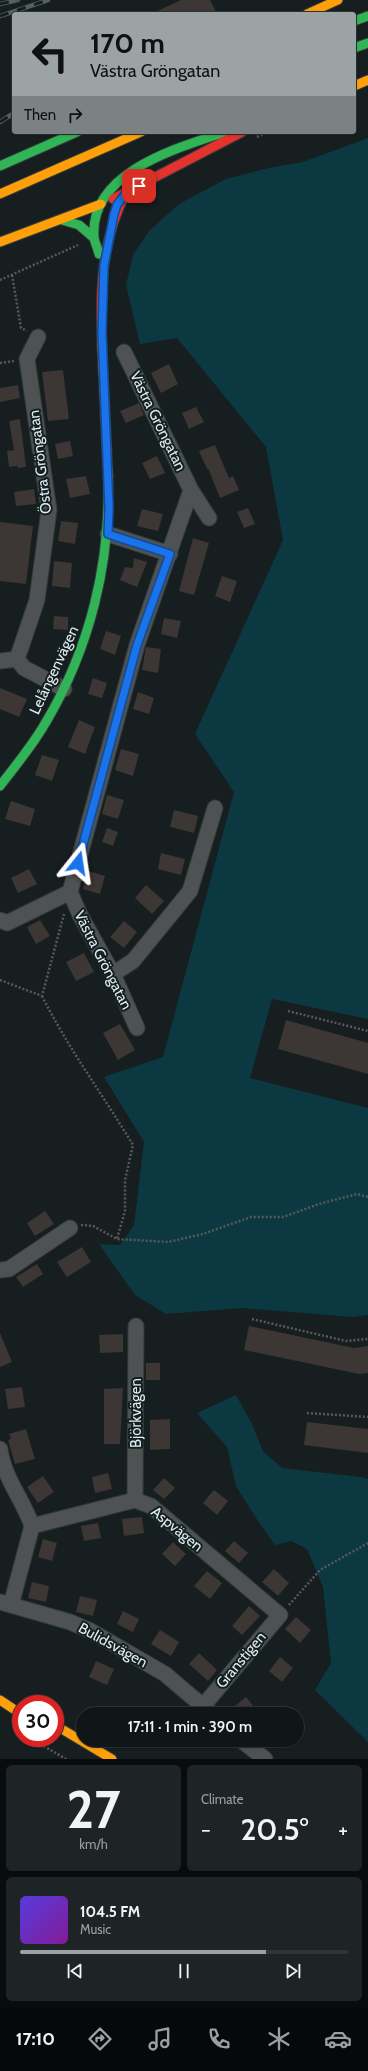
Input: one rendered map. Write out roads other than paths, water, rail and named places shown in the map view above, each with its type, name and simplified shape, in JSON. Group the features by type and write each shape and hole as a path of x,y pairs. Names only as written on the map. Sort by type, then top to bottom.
{"main road":[{"path":"311,12 338,0"},
{"path":"356,20 368,16"},
{"path":"356,47 368,43"},
{"path":"356,85 368,80"},
{"path":"0,166 72,134"},
{"path":"0,194 136,134"},
{"path":"94,238 101,204 110,188 126,174 188,146 220,134"},
{"path":"0,242 62,220 126,193 238,134"},
{"name":"Lelångenvägen","path":"0,786 29,750 64,689 90,624 100,586 108,534 109,508 102,333 104,266 114,214 126,193"},
{"path":"62,220 80,225 94,238"},
{"name":"Lelångenvägen","path":"94,238 104,266"},
{"path":"0,1697 12,1702"},
{"path":"0,1700 12,1708"},
{"path":"64,1730 112,1759"},
{"path":"64,1741 95,1759"}],"street":[{"name":"Östra Gröngatan","path":"17,659 37,600 49,510 27,359 38,337"},
{"name":"Västra Gröngatan","path":"124,352 191,490 209,518"},
{"name":"Västra Gröngatan","path":"137,1028 113,974 80,915 70,892 137,645 170,554 191,490"},
{"path":"108,534 170,554"},
{"path":"0,661 17,659 24,668 64,689"},
{"path":"113,974 132,961 190,891 216,808"},
{"name":"Västra Gröngatan","path":"0,920 7,923 70,892"},
{"path":"0,1270 9,1269 70,1228"},
{"name":"Björkvägen","path":"135,1500 136,1326"},
{"path":"0,1449 11,1486 28,1514 32,1526 5,1603"},
{"name":"Aspvägen","path":"32,1526 135,1500 151,1506 280,1615"},
{"name":"Bulidsvägen","path":"5,1603 70,1622 91,1631 165,1674 204,1707"},
{"name":"Granstigen","path":"210,1707 280,1615"},
{"path":"250,1747 265,1759"}],"railway":[{"path":"0,4 18,0"},
{"path":"0,16 48,0"},
{"path":"0,122 12,114"}]}
